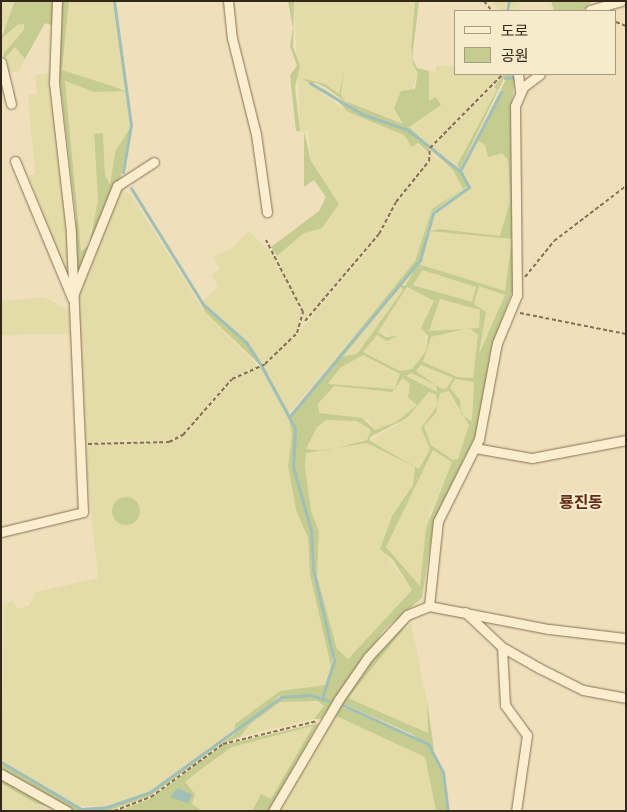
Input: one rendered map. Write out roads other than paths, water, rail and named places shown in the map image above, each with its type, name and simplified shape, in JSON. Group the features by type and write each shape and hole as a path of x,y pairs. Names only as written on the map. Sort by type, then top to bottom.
{"street":[{"path":"1,532 82,514 77,448 67,171 54,84 57,1"},
{"path":"228,1 232,38 256,134 267,212"},
{"path":"592,10 621,1"},
{"path":"1,62 11,104"},
{"path":"429,606 438,521 475,448 497,343 512,312 518,285 514,122 520,92 518,75"},
{"path":"520,92 539,75"},
{"path":"15,161 72,298"},
{"path":"72,298 117,186 154,162"},
{"path":"475,448 532,458 626,440"},
{"path":"273,811 324,721 379,644 407,615 429,606 550,629 626,638"},
{"path":"465,612 502,647 583,690 626,698"},
{"path":"502,647 505,705 527,735 516,811"},
{"path":"1,774 67,811"}],"water":[{"path":"178,788 192,795 188,803 170,797"}],"waterway":[{"path":"114,1 131,125 123,172"},
{"path":"507,10 509,1"},
{"path":"505,78 516,77"},
{"path":"310,83 362,114 408,130 460,171"},
{"path":"290,416 420,260 433,213 469,187 460,171 501,92"},
{"path":"131,188 203,304 246,342 261,365"},
{"path":"262,367 295,428 293,467 311,530 313,569 334,661 322,698"},
{"path":"1,762 81,809 107,807 150,792 281,697 310,695 329,701"},
{"path":"343,705 428,744 443,772 448,811"}],"district":[{"name":"룡진동","path":"581,502"}]}
